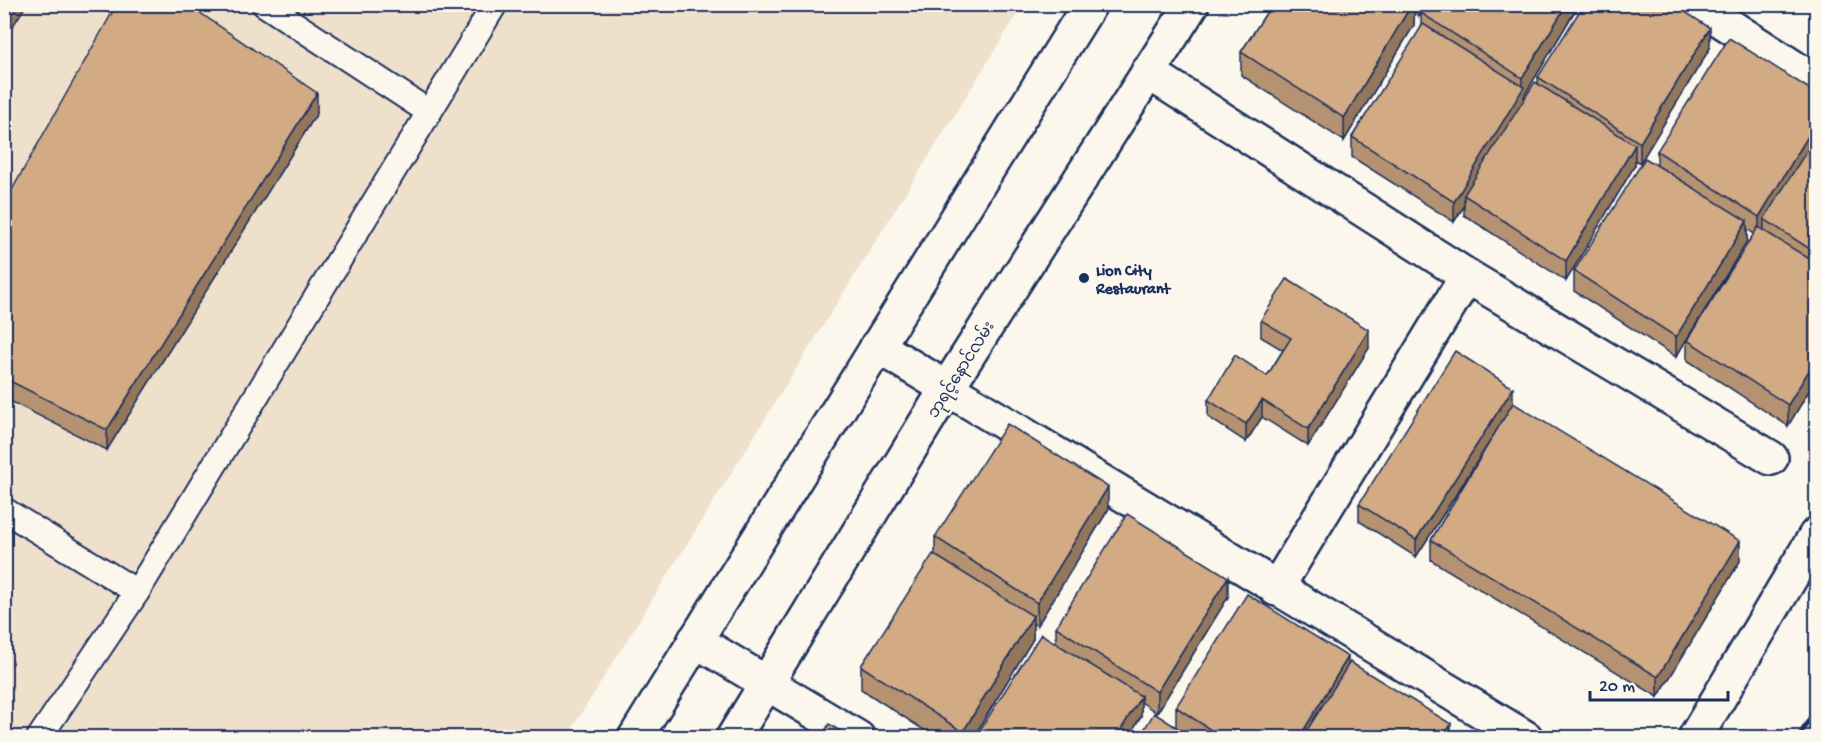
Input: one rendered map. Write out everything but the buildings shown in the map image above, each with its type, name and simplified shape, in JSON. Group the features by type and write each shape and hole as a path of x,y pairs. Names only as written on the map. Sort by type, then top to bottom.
{"street":[{"path":"635,738 1090,4"},
{"name":"ဘုရင့်နောင်လမ်း","path":"733,738 769,683 947,388 1192,4"},
{"path":"1696,4 1816,81"},
{"path":"1148,72 1467,276 1772,458"},
{"path":"1276,589 1467,276"},
{"path":"878,346 1276,589 1526,738"},
{"path":"1695,738 1816,535"},
{"path":"695,640 858,738"}],"lane":[{"path":"264,4 429,112"},
{"path":"39,738 137,592 495,4"},
{"path":"4,510 137,592"}],"shaded area":[{"path":"4,5 1023,5 566,738 5,737"}],"railway":[{"path":"1798,738 1816,708"}],"place":[{"name":"Lion City Restaurant","path":"1084,278"}]}
